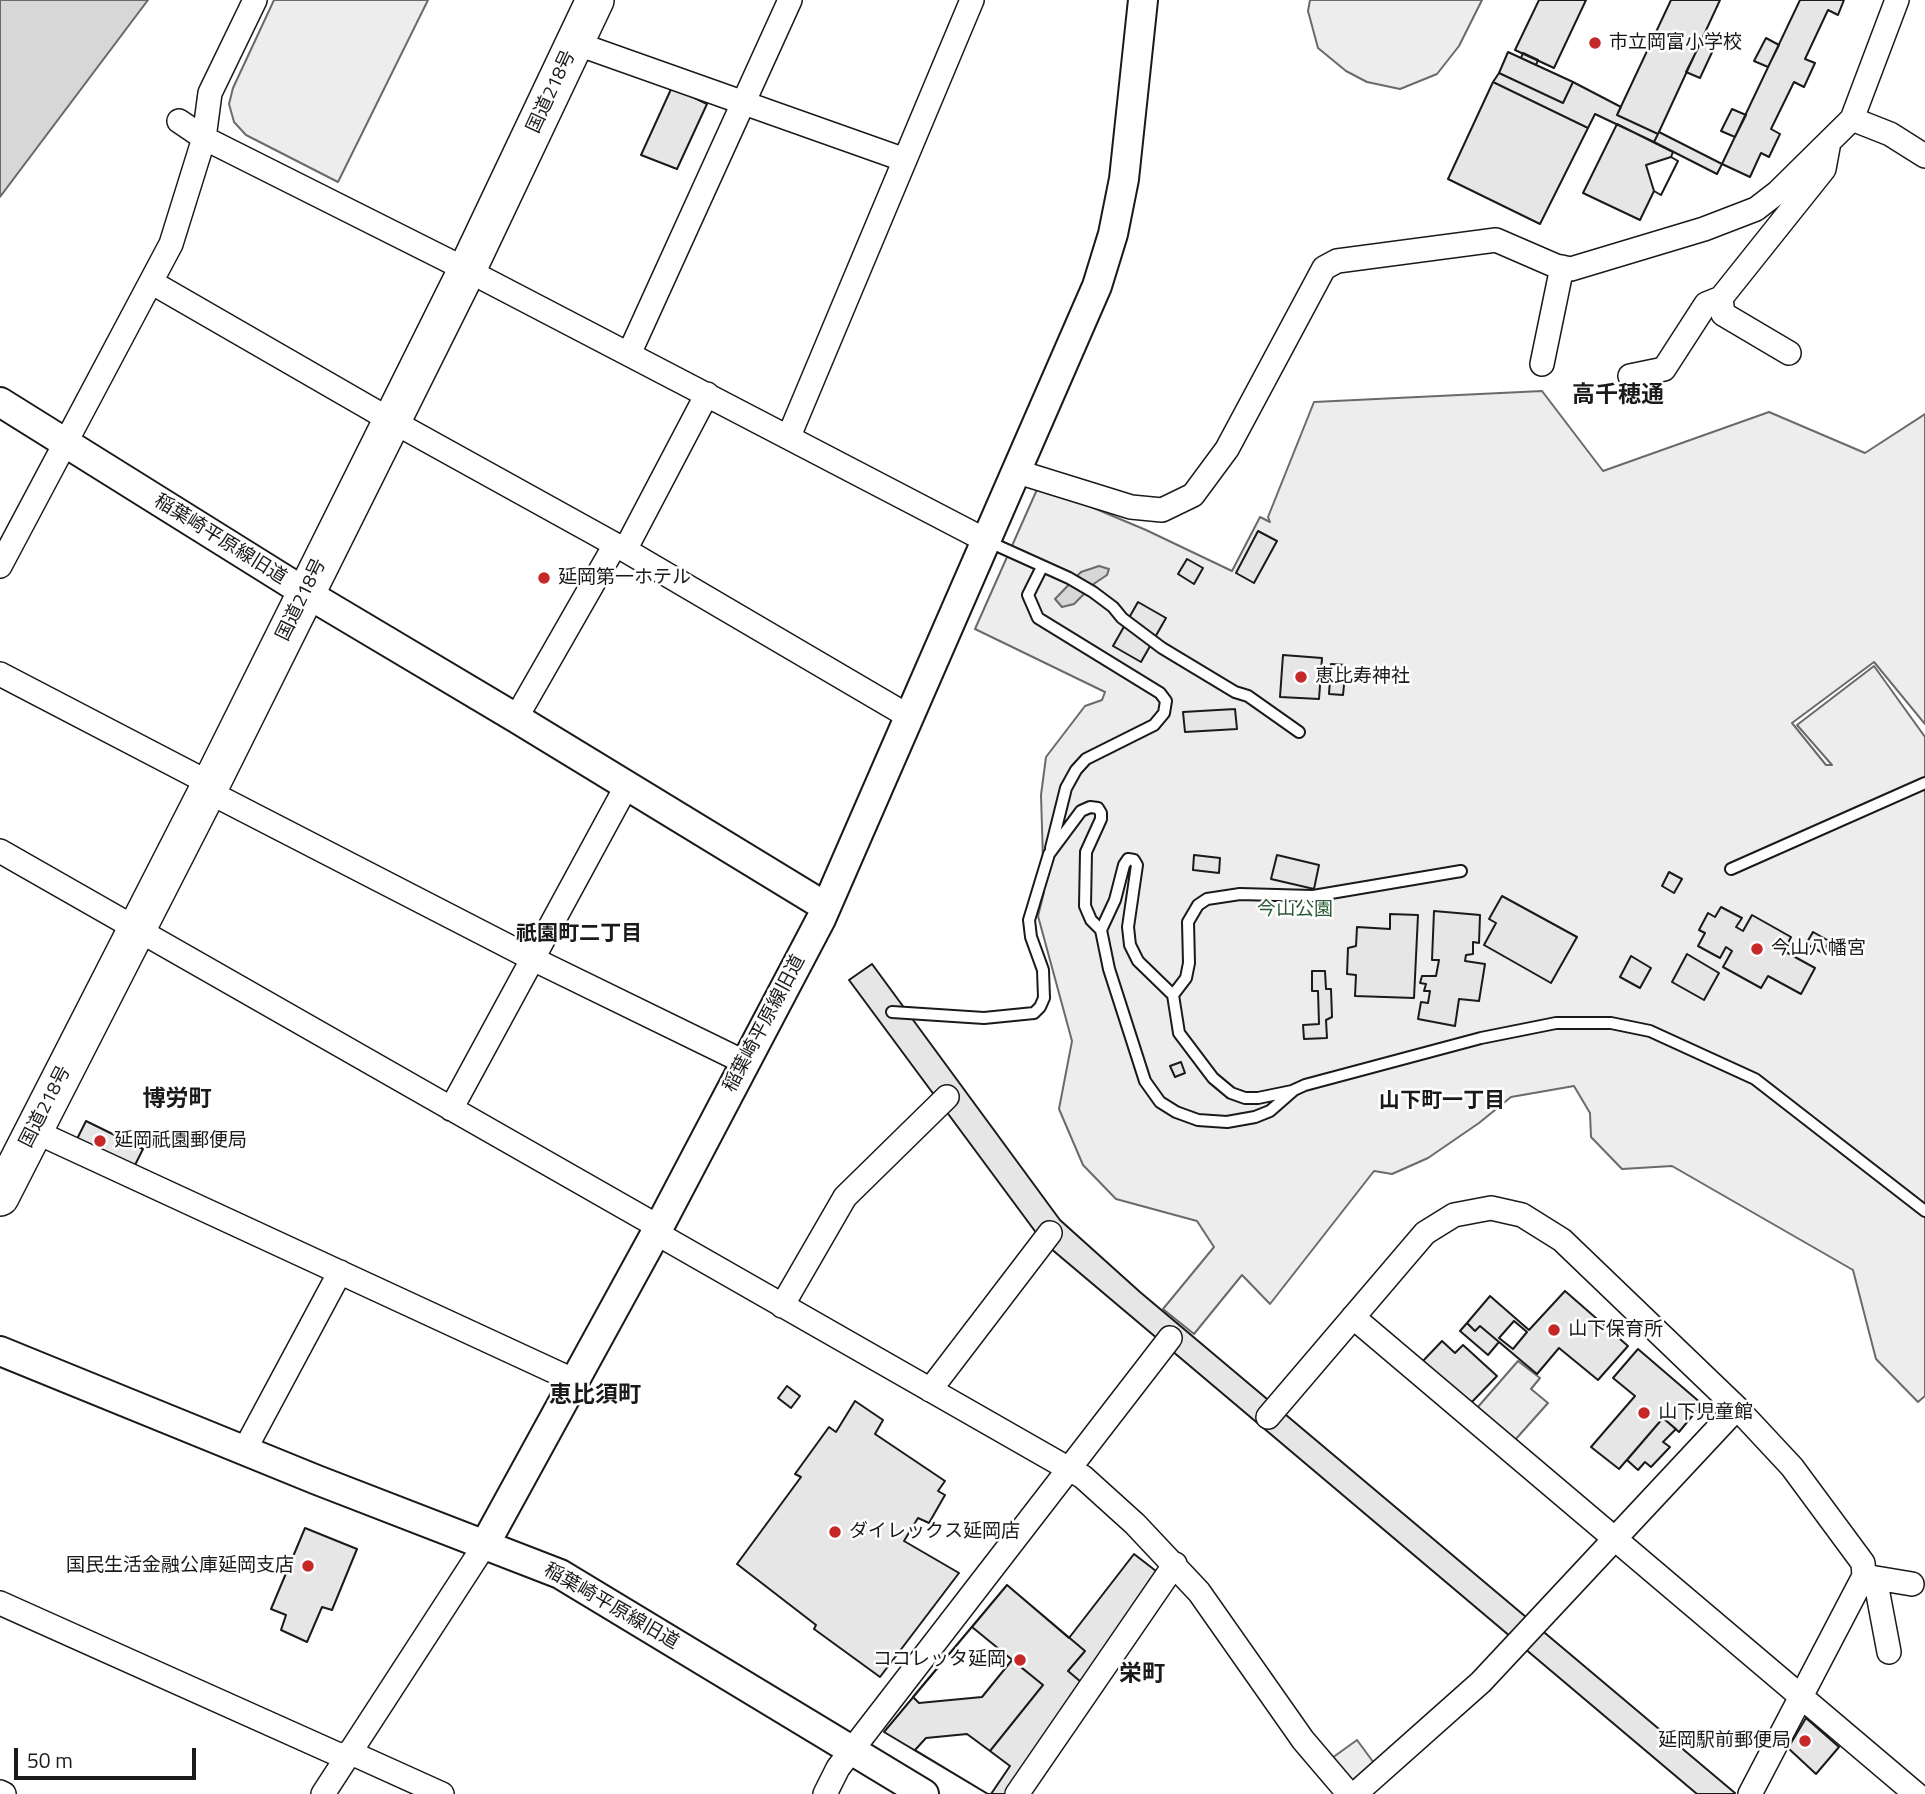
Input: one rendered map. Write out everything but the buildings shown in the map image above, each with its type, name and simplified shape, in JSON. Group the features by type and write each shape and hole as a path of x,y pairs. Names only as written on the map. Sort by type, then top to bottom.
{"highway":[{"name":"国道218号","path":"0,1197 209,788 392,421 595,0"}],"street":[{"path":"0,566 171,244 204,138 210,93 255,0"},
{"path":"629,354 790,0"},
{"path":"789,436 972,0"},
{"path":"826,907 1097,286 1113,234 1124,179 1143,0"},
{"path":"1015,471 1131,507 1162,510 1193,495 1227,449 1324,268 1337,261 1496,240 1571,269 1704,229 1756,209 1778,192 1852,119 1897,0"},
{"path":"575,43 905,160"},
{"path":"1852,119 1891,135 1925,156"},
{"path":"179,121 204,138 467,270 985,540"},
{"path":"1630,376 1664,369 1706,304 1721,298 1824,169 1829,142"},
{"path":"1542,364 1562,267"},
{"path":"151,282 620,548 908,716"},
{"path":"1721,298 1723,314 1789,353"},
{"path":"516,718 620,548 707,394"},
{"name":"稲葉崎平原線旧道","path":"0,402 306,593 826,907 657,1230 484,1546 560,1574 924,1794"},
{"path":"0,674 209,788 533,958 744,1062"},
{"path":"451,1109 626,787"},
{"path":"0,851 451,1109 782,1306 1083,1477 1175,1564 1199,1592 1303,1740 1349,1794"},
{"path":"782,1306 845,1196 947,1097"},
{"path":"34,1132 575,1381"},
{"path":"1268,1417 1425,1233 1454,1215 1491,1208 1522,1215 1562,1240 1737,1408 1792,1467 1863,1563 1870,1577 1889,1652"},
{"path":"930,1390 1050,1233"},
{"path":"244,1451 340,1272"},
{"path":"1353,1317 1916,1794"},
{"path":"825,1794 838,1768 1170,1338"},
{"path":"0,1351 484,1546 323,1794"},
{"path":"1355,1794 1480,1682 1737,1408"},
{"path":"1017,1794 1175,1564"},
{"path":"1870,1577 1912,1584"},
{"path":"1750,1794 1870,1577"},
{"path":"0,1603 442,1794"}],"lane":[{"path":"985,540 1069,578 1093,592 1162,648 1235,692 1248,696 1299,732"},
{"path":"892,1012 985,1018 1034,1013 1041,1007 1044,998 1043,970 1031,936 1029,919 1066,788 1086,759 1154,725 1164,713 1166,701 1160,694 1038,618 1028,595 1042,567"},
{"path":"1731,869 1925,783"},
{"path":"1049,854 1082,811 1090,807 1098,808 1101,819 1086,852 1085,906 1091,920 1101,930 1109,969 1145,1082 1160,1102 1176,1112 1198,1120 1227,1122 1270,1111 1294,1090"},
{"path":"1101,930 1115,900 1124,864 1128,859 1134,860 1137,865 1128,927 1130,945 1138,961 1173,995 1179,1033 1213,1078 1231,1093 1245,1098 1294,1090 1481,1038 1556,1023 1611,1023 1650,1031 1755,1079 1925,1211"},
{"path":"1173,995 1186,978 1189,963 1188,922 1198,905 1207,899 1240,894 1313,896 1461,871"}],"shaded area":[{"path":"0,0 148,0 0,197"},
{"path":"274,0 428,0 338,182 246,135 234,122 229,104 233,88"},
{"path":"1310,0 1482,0 1459,46 1437,74 1400,89 1367,82 1346,71 1318,48 1308,11"},
{"name":"今山公園","path":"1542,391 1603,471 1769,412 1865,453 1925,414 1925,724 1874,662 1792,723 1826,765 1832,765 1797,725 1874,666 1925,737 1925,1396 1918,1402 1876,1359 1853,1270 1672,1166 1622,1169 1591,1137 1590,1113 1574,1086 1511,1097 1428,1158 1392,1174 1374,1171 1270,1304 1242,1275 1194,1334 1163,1309 1214,1247 1197,1221 1116,1199 1083,1165 1059,1109 1072,1041 1038,916 1044,892 1041,795 1046,757 1085,706 1102,700 1105,692 975,629 1039,485 1146,530 1232,571 1260,517 1270,522 1268,517 1314,402"},
{"path":"1099,566 1109,569 1107,575 1074,604 1062,607 1055,599 1081,572"},
{"path":"1518,1361 1540,1378 1531,1389 1548,1403 1515,1440 1477,1408"},
{"path":"1357,1740 1374,1763 1352,1781 1332,1758"}],"place":[{"name":"市立岡富小学校","path":"1595,43"},
{"name":"延岡第一ホテル","path":"544,578"},
{"name":"恵比寿神社","path":"1301,677"},
{"name":"今山八幡宮","path":"1757,949"},
{"name":"延岡祇園郵便局","path":"100,1141"},
{"name":"山下保育所","path":"1554,1330"},
{"name":"山下児童館","path":"1644,1413"},
{"name":"ダイレックス延岡店","path":"835,1532"},
{"name":"国民生活金融公庫延岡支店","path":"308,1566"},
{"name":"ココレッタ延岡","path":"1020,1660"},
{"name":"延岡駅前郵便局","path":"1805,1741"}],"district":[{"name":"高千穂通","path":"1618,396"},
{"name":"祇園町二丁目","path":"579,935"},
{"name":"博労町","path":"177,1100"},
{"name":"山下町一丁目","path":"1442,1102"},
{"name":"恵比須町","path":"595,1396"},
{"name":"栄町","path":"1142,1675"}]}
